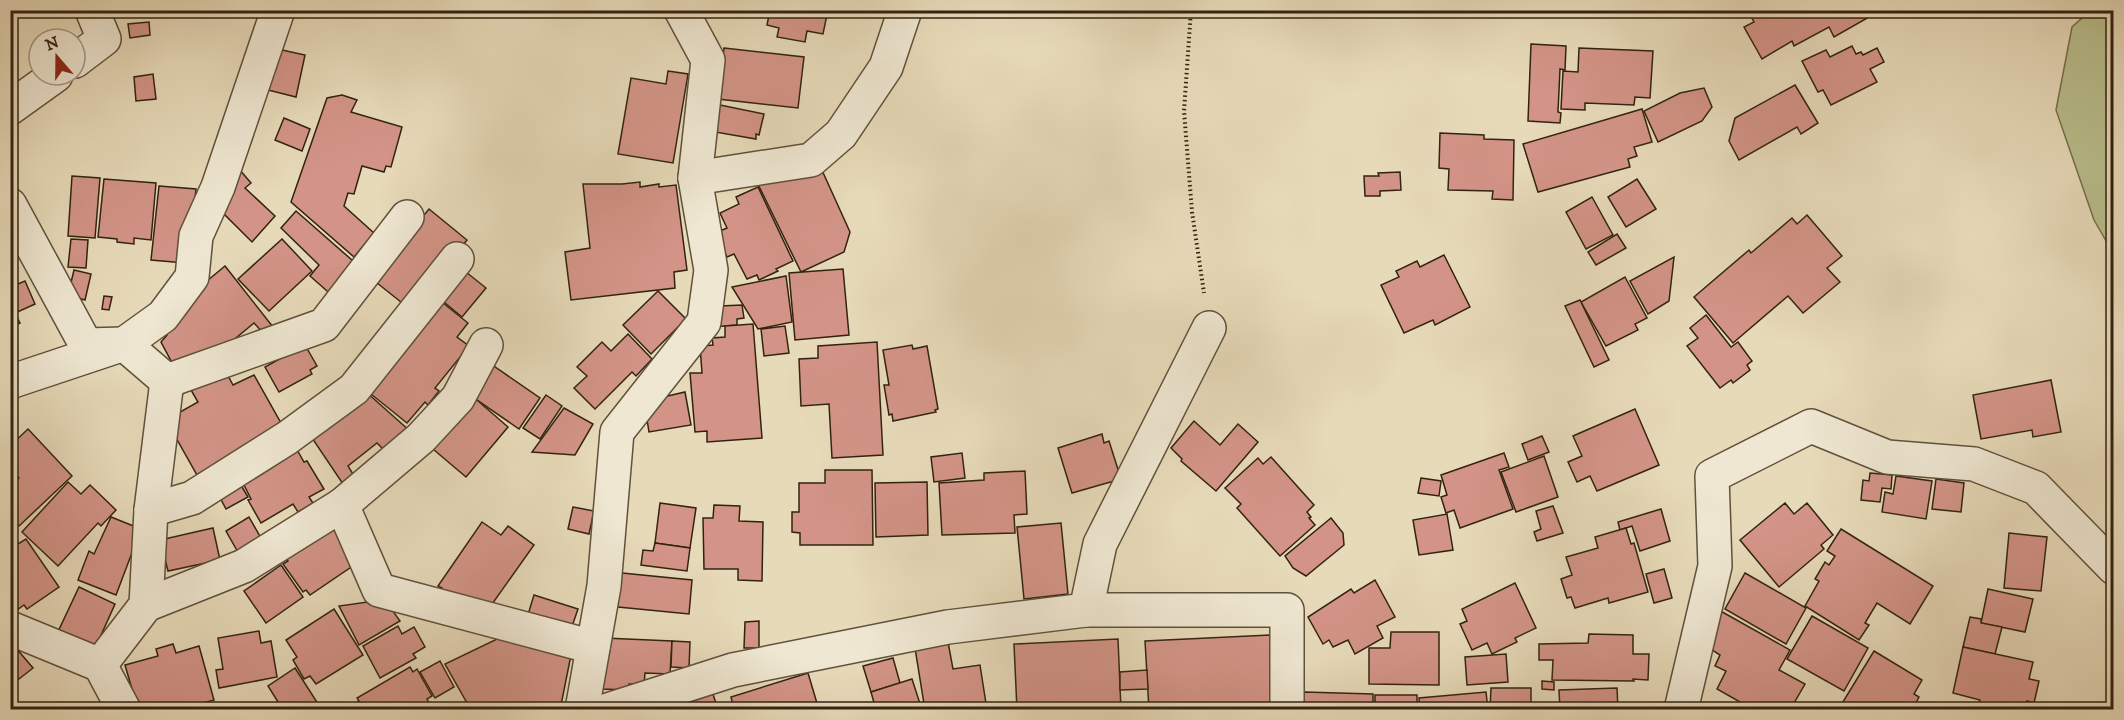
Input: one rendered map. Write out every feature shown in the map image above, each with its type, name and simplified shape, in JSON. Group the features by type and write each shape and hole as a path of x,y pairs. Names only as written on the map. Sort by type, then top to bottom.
{"street":[{"path":"87,52 104,39 92,10"},
{"path":"10,382 124,344 163,316 192,277 196,236 218,187 278,10"},
{"path":"582,710 604,586 617,432 704,322 711,270 695,178 708,60 681,10"},
{"path":"695,178 811,160 841,134 886,67 905,10"},
{"path":"10,108 39,87"},
{"path":"10,205 87,345 124,344 167,381"},
{"path":"167,381 324,325 407,217"},
{"path":"151,510 192,498 287,438 354,389 457,260"},
{"path":"1086,610 1100,543 1209,328"},
{"path":"100,665 146,605 244,566 342,505 421,438 458,398 486,345"},
{"path":"146,605 151,510 167,381"},
{"path":"1682,710 1715,566 1712,476 1811,426 1887,457 1974,464 2036,488 2114,568"},
{"path":"342,505 379,590 593,647"},
{"path":"608,710 733,669 948,627 1086,610 1287,610 1287,710"},
{"path":"10,628 100,665 124,710"}],"path":[{"path":"1191,10 1184,111 1192,212 1209,328"}],"green space":[{"path":"2090,11 2113,11 2113,253 2094,220 2056,110 2072,27"}],"building":[{"path":"714,10 741,10 739,16"},
{"path":"770,10 828,10 823,34 807,31 805,42 777,37 779,28 767,25"},
{"path":"1753,10 1877,10 1878,12 1834,37 1829,27 1794,46 1792,41 1762,59 1744,27 1754,22 1749,13"},
{"path":"149,22 150,35 130,38 128,24"},
{"path":"1531,44 1566,46 1565,70 1560,69 1558,112 1561,113 1560,123 1528,121"},
{"path":"1852,46 1856,54 1861,52 1863,55 1877,48 1884,62 1870,69 1877,82 1831,105 1823,90 1818,92 1802,61 1826,50 1830,57"},
{"path":"273,48 305,55 296,97 264,89"},
{"path":"724,48 804,57 798,108 718,99"},
{"path":"1579,48 1653,51 1650,98 1635,97 1634,105 1585,103 1585,110 1561,109 1563,71 1578,72"},
{"path":"668,71 688,74 673,163 618,154 631,78 666,84"},
{"path":"153,74 156,99 136,101 134,77"},
{"path":"1795,85 1818,123 1801,134 1797,127 1739,160 1729,141 1735,118"},
{"path":"1704,88 1712,107 1702,121 1658,142 1644,111 1680,93"},
{"path":"342,95 357,100 351,112 402,127 391,167 386,166 384,172 362,166 354,194 348,193 344,206 374,233 354,257 291,202 327,98"},
{"path":"720,105 764,114 756,139 715,132"},
{"path":"1642,109 1652,142 1634,147 1637,156 1628,159 1630,167 1538,192 1523,144"},
{"path":"284,118 310,129 302,151 275,140"},
{"path":"1440,133 1484,135 1484,139 1514,140 1513,200 1492,199 1493,191 1448,190 1449,169 1439,168"},
{"path":"811,146 850,232 844,252 801,272 753,174"},
{"path":"239,169 251,183 245,188 275,216 252,242 218,208"},
{"path":"1400,172 1401,190 1380,191 1380,196 1365,196 1364,176"},
{"path":"72,176 100,178 95,238 68,236"},
{"path":"104,179 156,183 151,240 134,238 134,244 98,237"},
{"path":"1637,179 1656,209 1626,227 1608,197"},
{"path":"640,182 640,187 659,184 659,187 676,185 687,270 674,272 675,288 571,300 565,252 590,248 583,184"},
{"path":"159,186 196,189 185,263 151,260"},
{"path":"758,187 793,261 759,280 757,275 747,279 734,254 727,257 715,233 727,228 720,213 739,204 736,197"},
{"path":"1592,197 1613,235 1586,249 1566,212"},
{"path":"429,209 467,240 411,310 372,279"},
{"path":"296,211 361,268 335,298 310,276 319,265 281,228"},
{"path":"1807,215 1842,256 1827,268 1840,282 1803,313 1788,296 1733,343 1694,297 1749,250 1751,253 1792,218 1797,224"},
{"path":"1617,234 1626,248 1596,265 1588,252"},
{"path":"71,239 88,240 86,268 68,267"},
{"path":"282,239 312,271 269,311 238,279"},
{"path":"1444,255 1470,307 1435,325 1433,320 1404,333 1381,285 1399,277 1396,271 1417,261 1420,267"},
{"path":"1674,257 1669,301 1648,314 1630,281"},
{"path":"10,265 18,284 25,281 35,304 15,313 20,323 10,327"},
{"path":"225,266 273,327 265,335 254,323 219,352 177,372 161,342 167,335 163,331 207,281"},
{"path":"461,268 486,288 462,317 438,297"},
{"path":"843,269 849,335 795,340 789,273"},
{"path":"74,270 91,274 85,300 68,295"},
{"path":"786,276 792,322 758,329 732,287"},
{"path":"1625,277 1647,318 1635,324 1638,330 1606,346 1581,302"},
{"path":"658,291 686,319 651,354 623,325"},
{"path":"104,296 112,297 109,310 102,309"},
{"path":"438,299 468,323 457,337 469,346 435,388 439,391 428,405 425,402 407,423 366,390"},
{"path":"1580,300 1609,360 1594,367 1565,306"},
{"path":"742,305 744,318 737,319 737,325 713,327 720,306"},
{"path":"1706,315 1731,347 1738,342 1752,361 1747,365 1750,370 1733,383 1731,380 1720,388 1687,346 1698,338 1690,328"},
{"path":"753,324 762,438 707,442 707,431 695,432 690,373 702,373 700,346 713,345 712,338 725,337 725,326"},
{"path":"785,326 789,353 764,356 761,329"},
{"path":"628,334 652,359 636,376 632,372 595,409 574,388 587,376 577,367 602,342 611,351"},
{"path":"877,342 883,455 832,458 829,404 801,406 799,359 818,358 818,346"},
{"path":"305,345 317,366 310,370 312,374 279,392 265,367"},
{"path":"912,345 913,349 927,346 938,409 935,410 936,412 893,421 892,414 889,415 884,385 889,385 883,350"},
{"path":"488,362 540,398 519,429 467,393"},
{"path":"226,372 233,385 254,375 286,432 197,475 166,420 198,402 191,390"},
{"path":"2051,380 2061,432 2033,437 2032,430 1981,439 1973,395"},
{"path":"365,391 411,432 387,453 377,443 348,466 356,479 345,487 308,432"},
{"path":"685,392 691,425 649,432 645,407 655,399"},
{"path":"470,394 508,427 466,477 427,444"},
{"path":"546,395 562,406 540,439 523,428"},
{"path":"564,408 593,424 575,455 532,452"},
{"path":"1635,409 1659,465 1597,491 1590,476 1577,482 1568,462 1582,456 1573,436"},
{"path":"1194,421 1220,445 1238,424 1258,442 1216,491 1181,461 1182,459 1171,448"},
{"path":"28,429 72,476 19,526 10,517 10,486 19,478 10,469 10,446"},
{"path":"1102,434 1104,443 1109,441 1121,479 1072,493 1058,448"},
{"path":"1542,436 1549,452 1528,460 1522,444"},
{"path":"296,448 324,489 309,497 313,503 298,512 293,504 261,523 248,500 251,499 242,481"},
{"path":"962,453 965,478 934,482 931,457"},
{"path":"1504,453 1509,467 1499,470 1513,509 1460,528 1454,510 1446,513 1441,497 1447,495 1441,475"},
{"path":"1544,456 1558,497 1516,512 1501,472"},
{"path":"1271,457 1314,505 1307,512 1315,525 1280,556 1237,508 1241,504 1225,488 1258,458 1263,464"},
{"path":"825,470 872,470 873,545 800,545 800,533 792,532 792,512 799,512 799,483 825,483"},
{"path":"1025,471 1027,514 1014,515 1015,533 942,535 939,483 984,480 984,473"},
{"path":"1870,473 1892,475 1891,489 1882,488 1880,502 1861,500 1863,480 1869,481"},
{"path":"1896,476 1932,481 1926,519 1882,512 1885,492 1893,494"},
{"path":"1421,478 1441,481 1439,496 1418,493"},
{"path":"1936,479 1964,483 1961,512 1932,509"},
{"path":"238,480 248,497 226,509 217,492"},
{"path":"68,482 81,494 90,485 116,510 101,526 98,523 58,566 22,532"},
{"path":"927,482 928,535 876,537 875,483"},
{"path":"660,503 696,508 690,548 655,543"},
{"path":"1785,503 1794,514 1807,503 1833,535 1821,545 1824,549 1779,587 1740,540"},
{"path":"714,505 740,506 739,521 763,522 762,581 738,580 738,569 704,569 703,518 713,518"},
{"path":"1553,506 1563,533 1537,541 1534,532 1541,529 1536,511"},
{"path":"573,507 594,511 589,534 568,529"},
{"path":"1661,509 1670,541 1640,551 1632,526 1620,530 1618,522"},
{"path":"1447,514 1453,550 1419,555 1413,520"},
{"path":"111,517 141,529 116,595 78,580 89,551 94,554"},
{"path":"249,517 262,540 239,554 226,531"},
{"path":"1331,518 1343,533 1344,545 1306,576 1293,568 1285,556"},
{"path":"333,522 360,561 310,595 306,590 303,592 283,564 288,561 283,555"},
{"path":"482,522 501,535 508,526 534,545 485,614 436,597 442,588 438,586"},
{"path":"1061,523 1068,594 1024,599 1017,527"},
{"path":"213,528 220,560 168,571 160,540"},
{"path":"1626,528 1631,544 1634,543 1648,592 1609,603 1608,598 1575,608 1571,597 1567,598 1561,579 1572,575 1566,557 1598,548 1595,537"},
{"path":"1841,529 1933,586 1910,624 1877,603 1865,623 1869,625 1859,640 1805,606 1819,581 1815,579 1825,562 1829,565 1835,556 1827,551"},
{"path":"2009,533 2047,537 2041,591 2004,588"},
{"path":"14,539 18,544 26,539 59,587 27,609 24,605 10,615 10,542"},
{"path":"655,543 690,548 687,571 641,565 643,550 653,551"},
{"path":"281,565 303,597 266,623 244,591"},
{"path":"1664,569 1672,598 1654,603 1646,574"},
{"path":"612,572 692,580 689,614 608,606"},
{"path":"1745,573 1806,608 1786,644 1725,609"},
{"path":"1375,580 1395,617 1377,626 1383,638 1355,654 1348,640 1333,647 1329,640 1323,644 1308,617 1351,589 1354,593"},
{"path":"1515,583 1536,628 1515,638 1517,642 1492,654 1487,643 1472,650 1460,624 1467,621 1462,609"},
{"path":"79,587 115,604 93,653 56,636"},
{"path":"1988,589 2033,599 2025,632 1981,623"},
{"path":"534,595 578,609 569,635 526,621"},
{"path":"375,601 390,607 400,621 359,645 339,606"},
{"path":"334,609 363,655 316,684 310,676 304,679 293,660 297,657 286,640"},
{"path":"1717,609 1790,650 1779,670 1805,684 1790,710 1754,710 1717,689 1726,671 1715,666 1720,655 1709,648"},
{"path":"1812,616 1868,648 1844,691 1787,659"},
{"path":"1970,617 1981,619 1981,623 2002,627 1995,654 1963,647"},
{"path":"759,621 759,648 744,648 745,622"},
{"path":"398,626 402,634 414,627 425,647 413,654 416,658 380,678 363,646"},
{"path":"259,631 261,643 271,641 277,677 219,688 216,670 223,669 218,638"},
{"path":"1391,632 1439,632 1439,685 1369,684 1369,648 1390,648"},
{"path":"1589,634 1633,635 1633,654 1649,654 1648,680 1552,680 1553,660 1539,660 1539,644 1588,643"},
{"path":"1270,635 1274,710 1149,710 1145,641"},
{"path":"604,638 672,641 670,674 645,673 644,685 629,684 629,690 601,689"},
{"path":"497,639 571,655 560,710 471,710 445,664"},
{"path":"1118,639 1121,710 1017,710 1014,644"},
{"path":"10,641 33,668 10,686"},
{"path":"672,641 690,642 689,668 671,667"},
{"path":"948,642 953,669 980,665 987,710 925,710 915,648"},
{"path":"173,644 176,653 199,646 214,700 179,710 138,710 125,665 158,656 156,649"},
{"path":"1963,647 2033,662 2029,679 2039,681 2034,703 2027,701 2025,710 1977,710 1980,700 1953,693"},
{"path":"1874,651 1922,680 1914,694 1919,697 1912,710 1838,710"},
{"path":"1506,654 1508,682 1467,685 1465,657"},
{"path":"893,658 900,683 871,692 863,666"},
{"path":"440,661 454,687 435,698 420,672"},
{"path":"410,667 413,672 417,669 432,696 427,699 433,710 345,710 359,701 357,698"},
{"path":"295,668 322,710 283,710 268,686"},
{"path":"1147,670 1148,689 1120,690 1120,672"},
{"path":"808,673 819,710 734,710 731,697"},
{"path":"912,679 922,710 876,710 871,692"},
{"path":"1542,681 1554,682 1554,690 1542,689"},
{"path":"1491,688 1531,688 1531,710 1490,710"},
{"path":"1617,688 1618,710 1560,710 1559,690"},
{"path":"1304,692 1373,694 1373,710 1303,710"},
{"path":"1486,692 1488,710 1420,710 1419,698"},
{"path":"713,694 718,710 667,710"},
{"path":"1375,695 1417,695 1417,710 1375,710"},
{"path":"218,705 219,710 190,710"}]}
